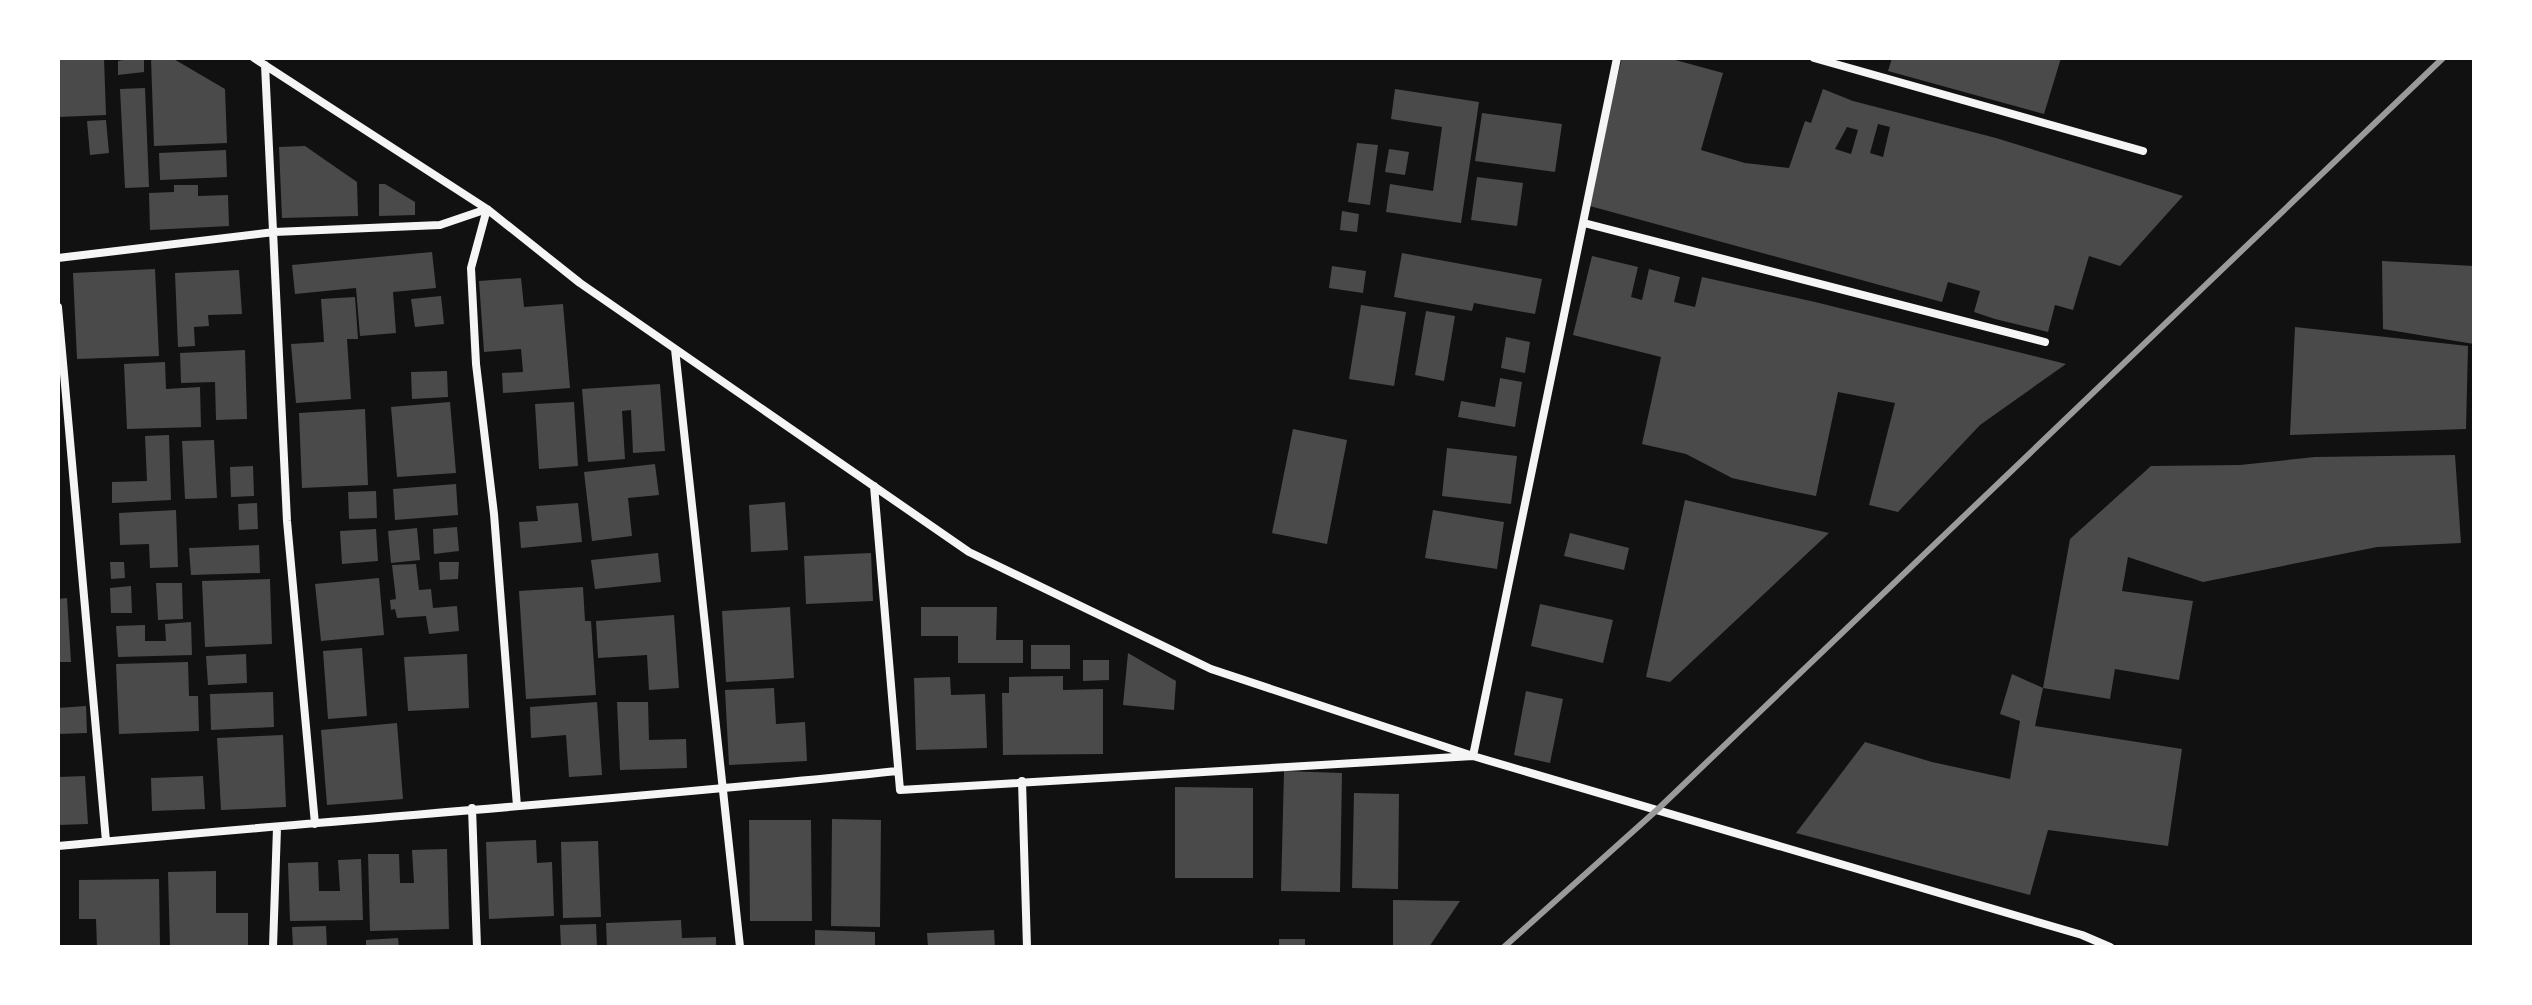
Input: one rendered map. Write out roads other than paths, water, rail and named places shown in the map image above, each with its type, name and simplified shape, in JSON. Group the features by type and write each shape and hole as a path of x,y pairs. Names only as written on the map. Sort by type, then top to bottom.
{"street":[{"path":"254,58 487,209 580,283 969,552 1211,669 1473,756 2051,926 2110,947"},
{"path":"1473,756 1617,58"},
{"path":"1814,58 2143,151"},
{"path":"265,65 287,521 315,824"},
{"path":"58,258 274,232 440,225 487,209"},
{"path":"487,209 471,268 476,364 494,514 517,806"},
{"path":"1584,223 2045,342"},
{"path":"58,307 106,841"},
{"path":"675,349 740,947"},
{"path":"874,486 900,790 1473,756"},
{"path":"58,846 472,808 724,789 897,771"},
{"path":"1022,781 1027,947"},
{"path":"472,808 477,947"},
{"path":"273,947 277,828"}],"railway":[{"path":"1504,947 1658,809 2443,58"}]}
